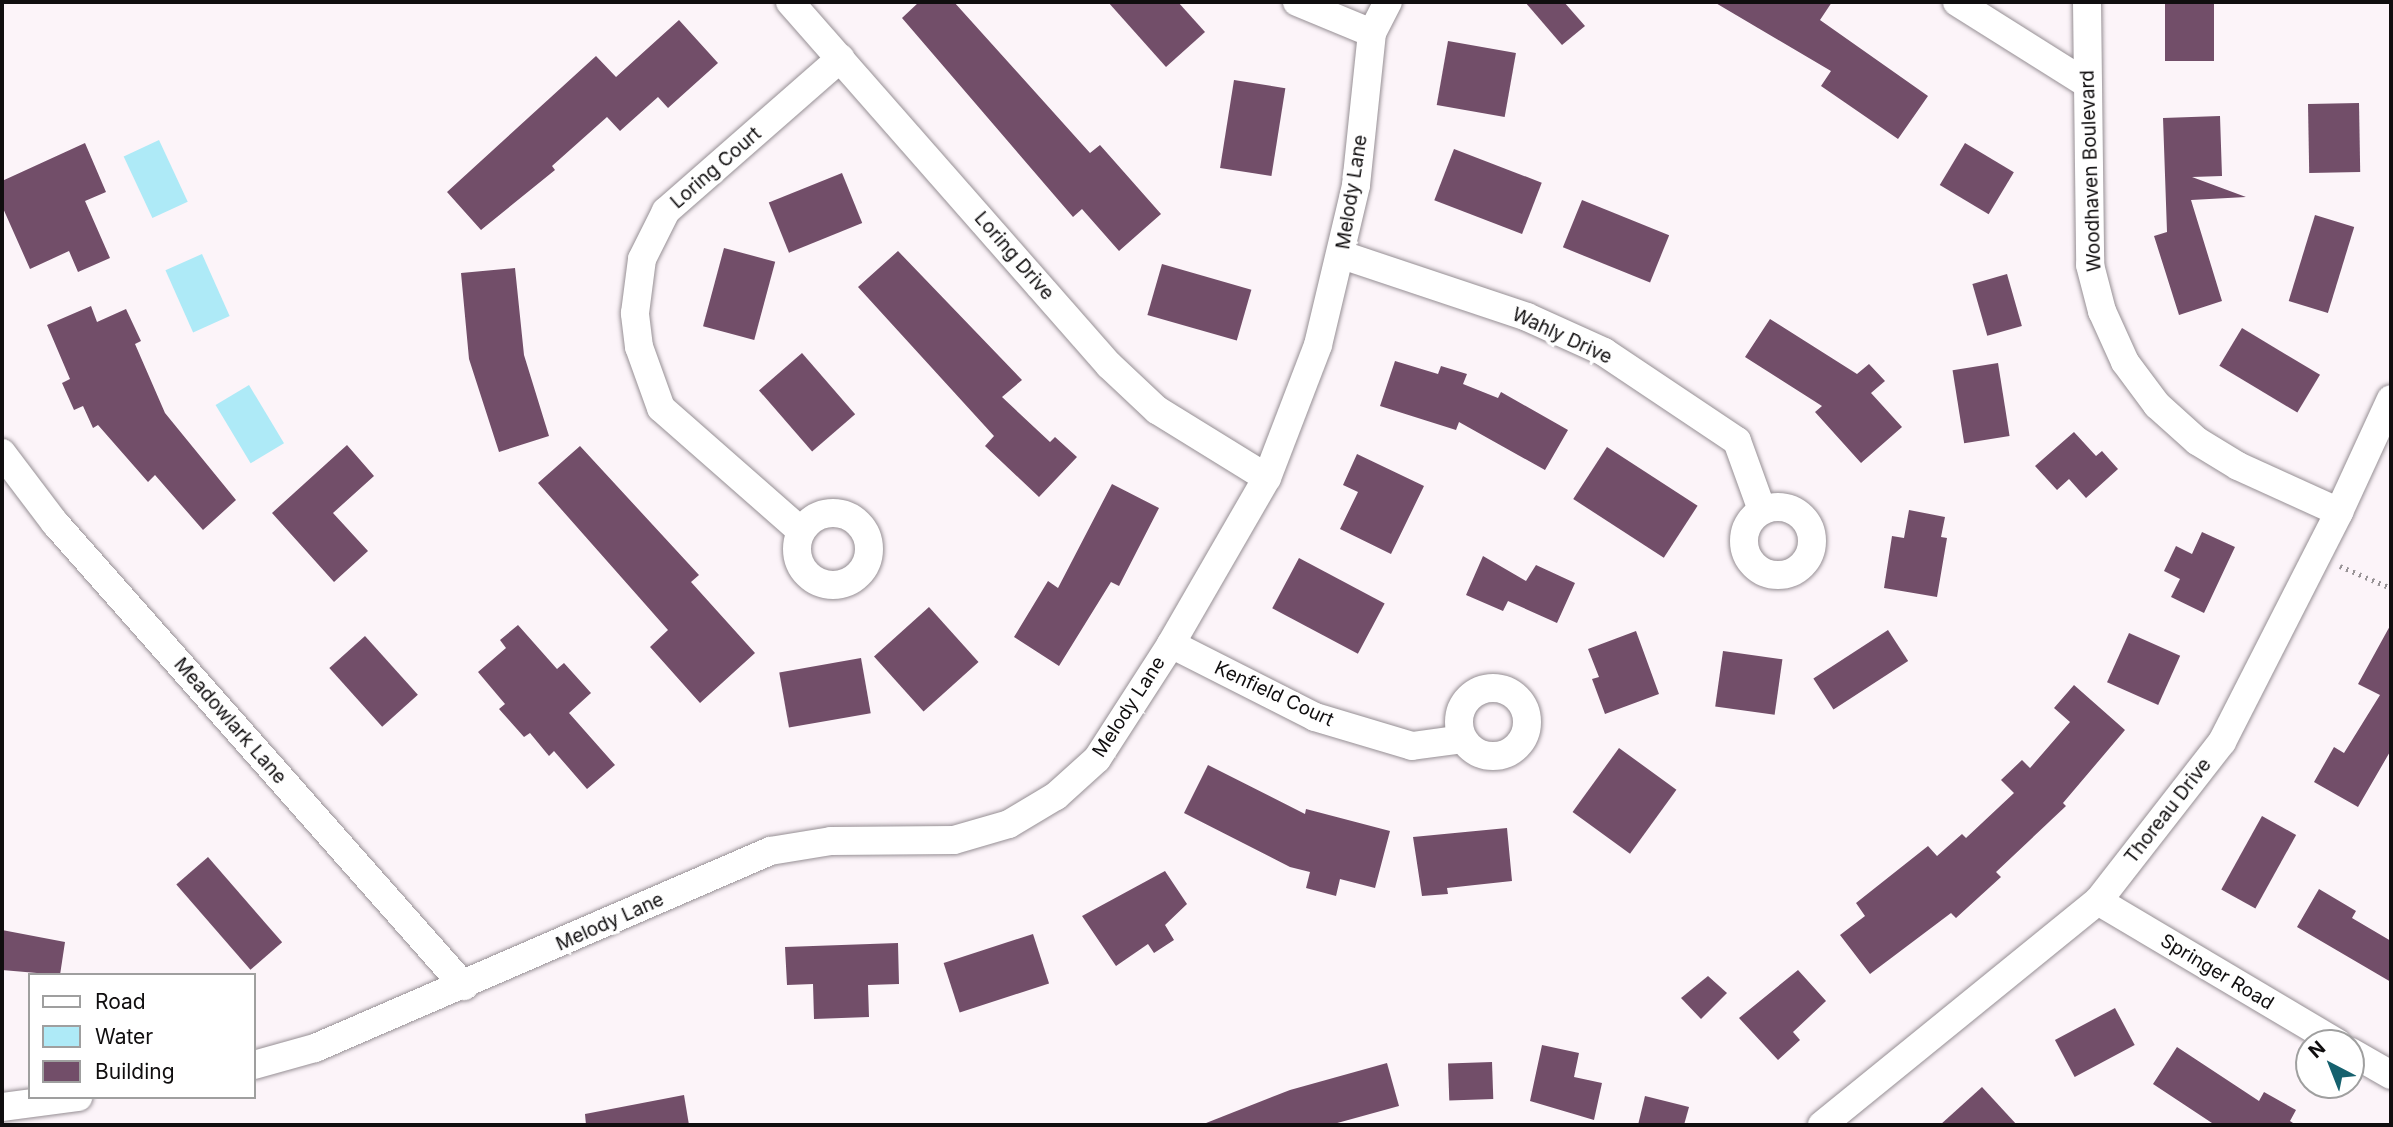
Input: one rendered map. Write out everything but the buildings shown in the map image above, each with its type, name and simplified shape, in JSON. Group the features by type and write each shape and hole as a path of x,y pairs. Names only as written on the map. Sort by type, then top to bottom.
{"street":[{"name":"Loring Drive","path":"790,2 1109,365 1157,410 1267,478"},
{"path":"1297,2 1372,33"},
{"name":"Melody Lane","path":"256,1064 315,1048 464,986 770,851 831,841 954,840 1009,824 1056,796 1097,759 1171,644 1267,478 1318,345 1342,255 1356,185 1372,33 1388,2"},
{"path":"1958,2 2087,84"},
{"name":"Woodhaven Boulevard","path":"2087,2 2090,265 2102,311 2125,362 2157,405 2197,441 2238,466 2339,512"},
{"name":"Loring Court","path":"801,531 661,408 639,347 635,313 642,259 666,211 841,58"},
{"name":"Wahly Drive","path":"1342,255 1527,317 1604,352 1737,441 1762,510"},
{"name":"Thoreau Drive","path":"1822,1125 2098,901 2222,742 2339,512 2391,399"},
{"name":"Meadowlark Lane","path":"2,453 55,523 464,986"},
{"name":"Kenfield Court","path":"1171,644 1315,718 1412,746 1463,739"},
{"name":"Springer Road","path":"2098,901 2313,1029"},
{"path":"2365,1060 2391,1076"},
{"path":"2,1107 63,1099"}],"path":[{"path":"2317,556 2391,588"}],"water":[{"path":"159,140 188,202 152,218 124,156"},
{"path":"202,254 230,316 193,332 165,270"},
{"path":"249,385 284,443 251,463 216,405"}]}
